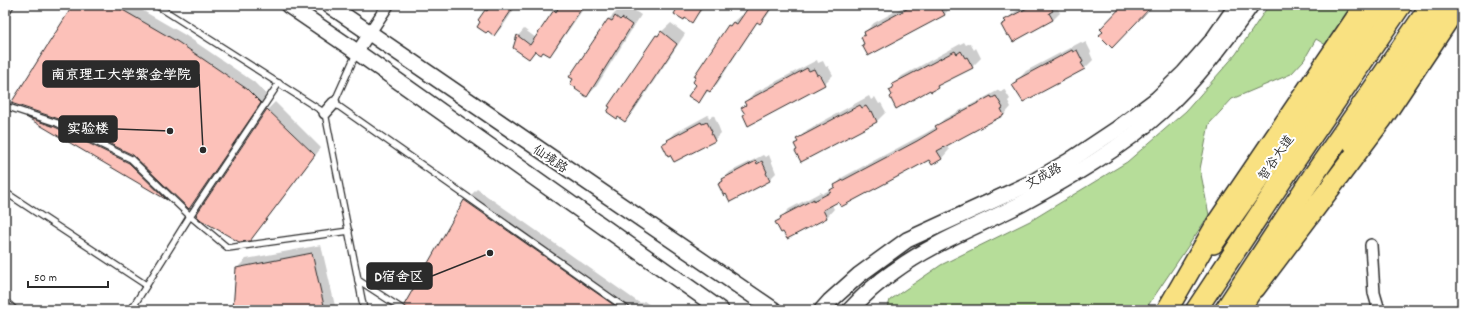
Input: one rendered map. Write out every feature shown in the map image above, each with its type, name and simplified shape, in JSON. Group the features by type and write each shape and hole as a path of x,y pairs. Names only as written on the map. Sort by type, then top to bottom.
{"highway":[{"path":"1168,310 1219,220 1365,5"},
{"name":"智谷大道","path":"1196,310 1292,165 1401,5"},
{"path":"1225,310 1313,176 1432,5"},
{"path":"1255,288 1382,119 1458,5"}],"main road":[{"name":"仙境路","path":"288,5 357,52 721,310"},
{"name":"仙境路","path":"329,5 774,310"},
{"name":"文成路","path":"822,310 859,275 907,240 1030,183 1069,161 1117,129 1157,98 1184,73 1212,41 1237,5"},
{"name":"文成路","path":"850,310 864,296 893,272 925,251 1021,204 1073,174 1130,136 1162,112 1221,48 1251,5"},
{"name":"智谷大道","path":"1168,310 1382,5"},
{"path":"1241,310 1446,5"}],"street":[{"path":"357,52 388,5"},
{"path":"325,113 334,103"},
{"path":"1372,245 1374,293 1379,310"}],"lane":[{"path":"5,14 11,5"},
{"path":"156,5 325,113 364,310"},
{"path":"357,52 334,103 628,310"},
{"path":"131,310 190,216 279,83"},
{"path":"5,106 57,124 131,159 190,216 228,248 349,231"},
{"path":"5,192 146,285"},
{"path":"358,280 404,310"},
{"path":"5,301 15,310"}],"green space":[{"path":"1269,5 1360,5 1334,50 1316,39 1304,60 1291,74 1232,99 1209,124 1200,169 1209,215 1145,310 887,310 890,300 941,265 1032,220 1127,162 1186,111 1236,54"}],"building":[{"path":"73,5 114,5 178,42 247,89 261,103 189,209 133,155 59,119 11,103"},
{"path":"491,5 515,5 494,36 488,31 486,33 477,27 480,22 478,20 485,10 487,11"},
{"path":"560,5 584,5 550,56 543,52 541,55 535,51 529,59 513,48 517,35 530,45 554,10 556,12"},
{"path":"679,5 703,5 692,23 685,18 684,20 674,14"},
{"path":"750,5 773,5 760,24 757,22 710,92 707,90 699,103 688,96 696,85 693,82 696,77 694,76 728,25 730,26 733,22 737,24"},
{"path":"914,5 939,5 945,15 868,56 862,45 864,44 861,37 865,35 864,32"},
{"path":"1033,5 1050,5 1053,11 1049,13 1053,20 1013,42 1009,35 1007,36 1001,25 1006,22 1004,20"},
{"path":"1123,5 1153,5 1112,48 1099,35 1103,32 1100,29"},
{"path":"615,16 620,20 622,18 632,25 587,97 570,84 573,79 569,77 608,19 612,21"},
{"path":"661,31 677,44 625,122 618,117 617,119 607,112 610,107 608,106 656,35 658,36"},
{"path":"1072,50 1073,52 1077,50 1083,62 1081,63 1085,69 1023,102 1012,85 1017,82 1016,80"},
{"path":"955,51 957,54 961,51 965,58 967,57 973,68 937,86 938,88 931,92 930,90 896,109 890,97 892,95 889,90 893,88 892,84"},
{"path":"807,68 809,71 814,69 817,75 819,74 825,85 748,126 743,115 745,114 741,108 746,105 744,102"},
{"path":"991,96 992,98 996,96 1003,108 1001,109 1004,115 937,151 942,159 932,165 929,160 841,207 838,202 823,210 827,218 787,239 783,232 781,233 775,222 781,219 780,217 831,192 830,190 835,187 834,185 917,141 937,129 935,126"},
{"path":"860,105 862,108 866,106 870,112 872,111 877,122 801,162 795,151 797,150 794,144 798,142 796,139"},
{"path":"267,109 315,155 250,241 239,242 201,220 196,215"},
{"path":"26,117 55,127 129,163 167,200"},
{"path":"701,122 702,124 707,122 715,141 674,162 670,155 668,156 662,144"},
{"path":"756,161 757,164 762,161 770,181 730,202 726,194 724,196 718,184 723,181 722,179"},
{"path":"464,200 621,310 408,310 404,305"},
{"path":"312,253 325,310 233,310 236,268"}],"place":[{"name":"实验楼","path":"170,131"},
{"name":"南京理工大学紫金学院","path":"203,150"},
{"name":"D宿舍区","path":"490,253"}]}
